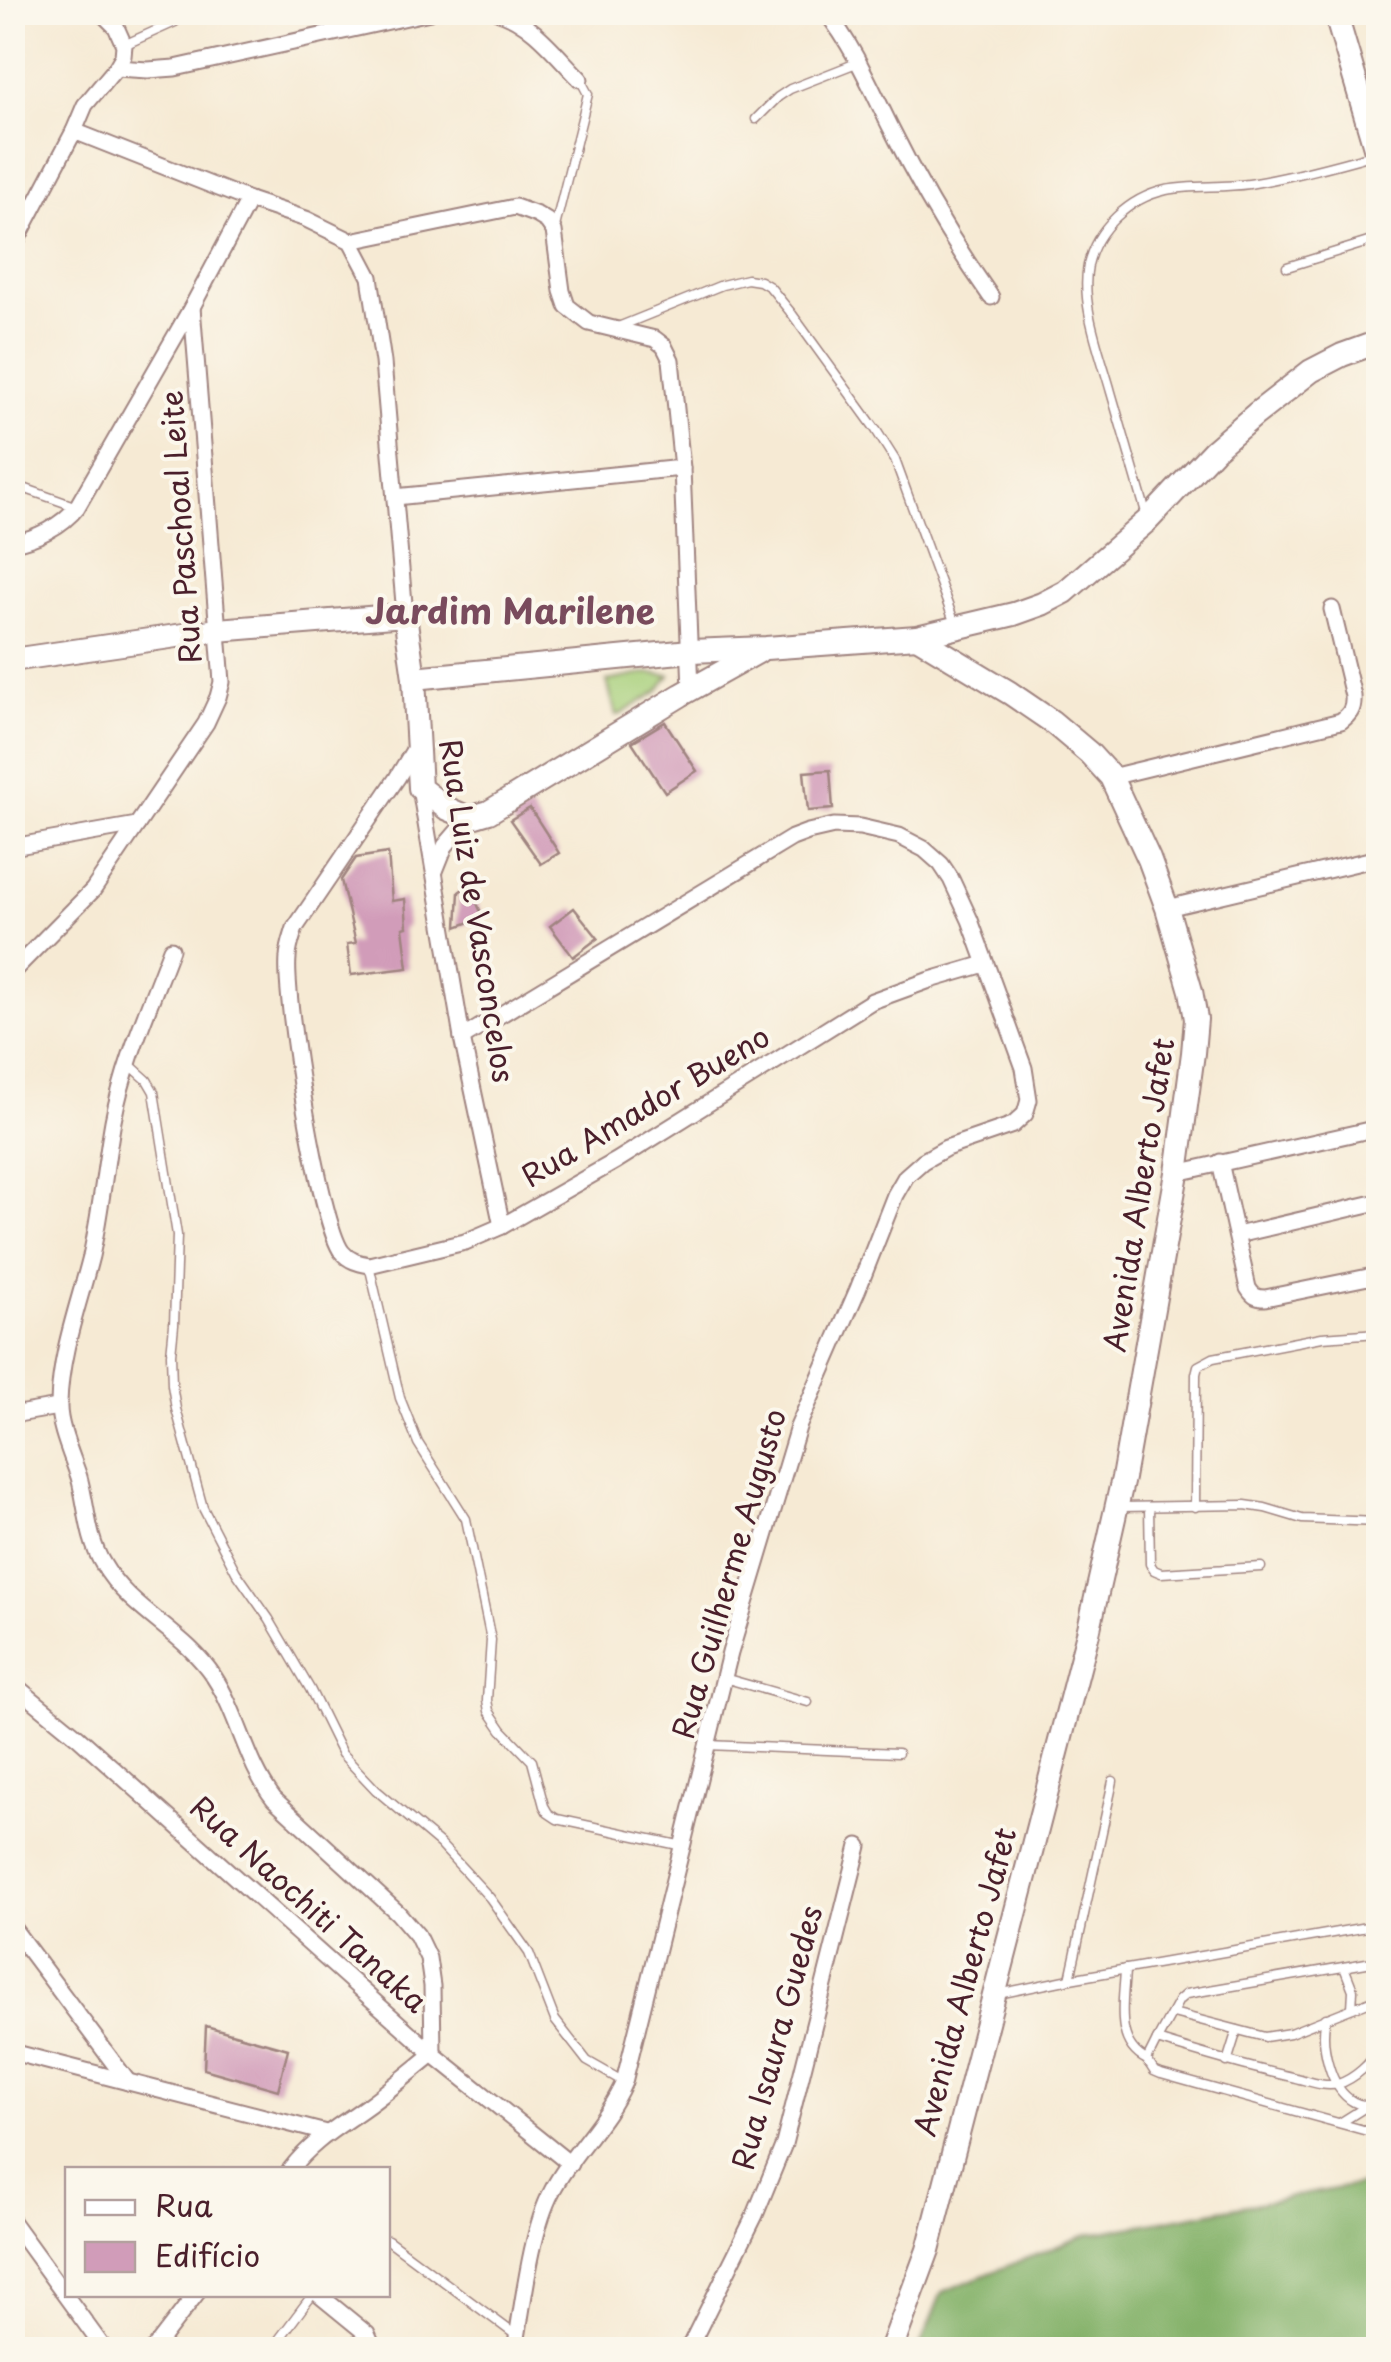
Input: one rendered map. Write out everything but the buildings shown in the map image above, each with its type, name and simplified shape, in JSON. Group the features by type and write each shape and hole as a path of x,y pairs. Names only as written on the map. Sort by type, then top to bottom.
{"street":[{"path":"12,249 85,104 123,56 124,45 116,27 100,12"},
{"path":"116,68 175,68 430,12"},
{"path":"500,12 531,31 580,79"},
{"path":"826,12 859,62 891,130 963,257 990,296"},
{"path":"1335,12 1378,155"},
{"path":"74,130 249,200 306,218 351,241 515,207 547,221 554,230 567,306 589,323 644,335 664,346 671,360 682,468 691,689"},
{"path":"12,543 48,530 69,518 77,507 249,200"},
{"name":"Rua Luiz de Vasconcelos","path":"351,241 370,277 383,362 414,678 420,788 462,1038 502,1226"},
{"name":"Rua Paschoal Leite","path":"12,972 93,890 206,723 218,697 222,682 192,307"},
{"path":"414,678 690,651 917,637 1014,614 1065,592 1148,520 1214,450 1311,371 1378,342"},
{"path":"395,497 682,468"},
{"path":"1111,777 1341,721 1349,715 1354,706 1353,696 1332,609"},
{"path":"12,660 218,630 405,615"},
{"name":"Avenida Alberto Jafet","path":"891,2350 928,2250 1117,1507 1177,1172 1196,1019 1191,991 1149,859 1111,777 1051,721 917,637"},
{"path":"434,874 445,846 469,818 489,812 766,648"},
{"path":"370,1265 348,1258 336,1242 325,1205 288,992 288,956 295,928 417,745"},
{"path":"420,788 446,808 469,818"},
{"path":"12,846 137,824"},
{"path":"462,1038 792,838 834,826 860,827 898,836 924,849 941,864 970,920 985,964"},
{"path":"1166,908 1378,858"},
{"path":"171,949 128,1063 113,1122 102,1203 70,1328 58,1407 102,1564 141,1607 197,1654 212,1674 274,1799 398,1913 417,1934 428,1958 433,2054 310,2146 295,2167"},
{"name":"Rua Guilherme Augusto","path":"516,2343 544,2209 552,2190 614,2104 624,2082 724,1678 792,1444 906,1176 946,1148 1019,1122 1025,1114 1029,1100 1024,1068 985,964"},
{"name":"Rua Amador Bueno","path":"370,1265 465,1242 502,1226 616,1162 872,1001 985,964"},
{"path":"1177,1172 1378,1128"},
{"path":"1220,1162 1248,1288 1257,1298 1378,1275"},
{"path":"1237,1234 1378,1202"},
{"path":"12,1415 58,1407"},
{"name":"Rua Naochiti Tanaka","path":"12,1682 433,2054 570,2164"},
{"name":"Rua Isaura Guedes","path":"688,2350 755,2215 784,2144 859,1846"},
{"path":"12,1927 128,2082"},
{"path":"12,2052 326,2133"},
{"path":"12,2222 65,2295"},
{"path":"66,2297 105,2350"},
{"path":"153,2350 194,2297"},
{"path":"320,2297 367,2334 374,2350"}],"lane":[{"path":"124,45 175,22 182,12"},
{"path":"756,120 790,89 859,62"},
{"path":"554,230 588,94 580,79"},
{"path":"1148,520 1089,313 1087,269 1094,245 1105,227 1133,203 1162,191 1298,175 1378,155"},
{"path":"1287,267 1378,239"},
{"path":"614,328 722,285 747,279 760,280 770,287 895,460 957,629"},
{"path":"12,484 77,507"},
{"path":"128,1063 154,1092 176,1234 172,1385 203,1508 243,1582 310,1689 342,1754 354,1770 440,1844 490,1898 529,1953 555,2020 588,2062 624,2082"},
{"path":"370,1265 400,1398 418,1443 466,1519 492,1640 487,1700 494,1721 532,1761 544,1806 556,1819 684,1846"},
{"path":"1195,1508 1198,1366 1213,1358 1322,1337 1378,1333"},
{"path":"1117,1507 1245,1505 1302,1519 1378,1522"},
{"path":"1149,1507 1150,1564 1154,1570 1161,1573 1262,1566"},
{"path":"724,1678 808,1702"},
{"path":"707,1746 898,1753"},
{"path":"1070,1979 1113,1781"},
{"path":"994,1995 1378,1925"},
{"path":"1147,2060 1186,1994 1378,1961"},
{"path":"1344,1967 1353,1990 1352,2008"},
{"path":"1126,1969 1123,2033 1130,2048 1147,2060 1154,2071 1378,2134"},
{"path":"1172,2013 1264,2037 1378,1998"},
{"path":"1326,2018 1324,2049 1338,2084 1352,2102 1378,2106"},
{"path":"1228,2062 1237,2030"},
{"path":"1157,2040 1320,2084 1338,2084 1376,2062 1378,2048"},
{"path":"1340,2123 1378,2094"},
{"path":"390,2242 516,2343"},
{"path":"270,2350 314,2297"}],"green space":[{"path":"649,673 670,675 658,691 616,715 607,681"},
{"path":"1378,2181 1378,2349 919,2349 942,2292 1086,2235"}],"district":[{"name":"Jardim Marilene","path":"510,612"}]}
